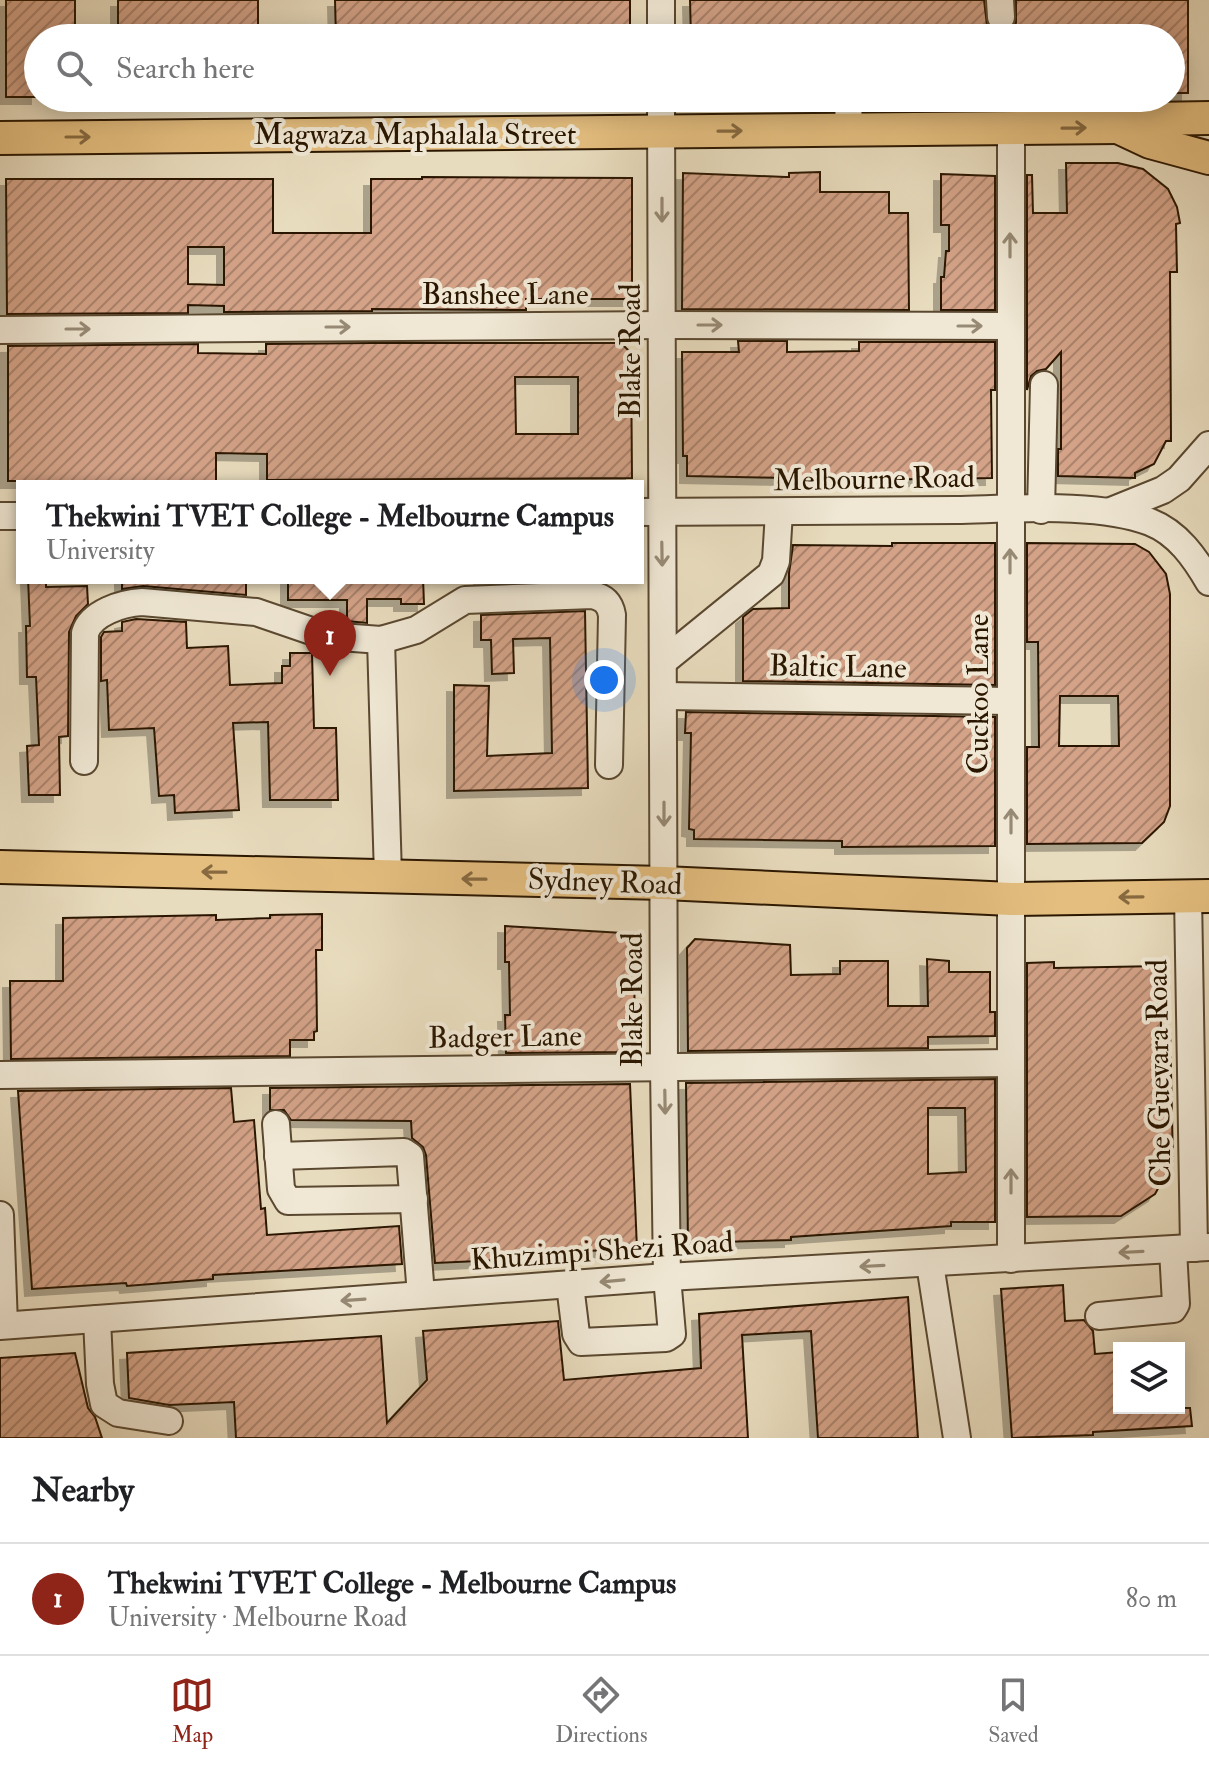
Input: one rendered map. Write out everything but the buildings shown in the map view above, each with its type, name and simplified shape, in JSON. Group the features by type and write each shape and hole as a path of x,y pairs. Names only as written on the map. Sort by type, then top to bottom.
{"main road":[{"name":"Magwaza Maphalala Street","path":"0,138 1011,129 1118,127 1151,119 1209,118"},
{"name":"Magwaza Maphalala Street","path":"1118,127 1150,142 1209,158"},
{"name":"Sydney Road","path":"0,867 664,883 1011,899 1198,896"}],"street":[{"path":"661,0 661,24"},
{"name":"Blake Road","path":"570,1285 576,1334 581,1342 666,1338 672,1334 667,1277 664,1068 665,696 650,512 662,325 661,112"},
{"path":"848,112 849,130"},
{"name":"Cuckoo Lane","path":"1011,129 1011,1259"},
{"name":"Banshee Lane","path":"0,330 1010,326"},
{"path":"1041,510 1044,385"},
{"name":"Melbourne Road","path":"1111,511 1163,490 1179,479 1209,445"},
{"name":"Melbourne Road","path":"650,512 1111,511 1152,523 1175,537 1196,559 1209,582"},
{"path":"664,661 771,574 776,561 779,512"},
{"path":"84,761 85,633 91,620 125,604 142,602 247,610 326,636 381,640 416,630 465,600 599,596 611,608 612,615 609,765"},
{"path":"381,640 388,876"},
{"name":"Baltic Lane","path":"665,696 1010,701"},
{"name":"Che Guevara Road","path":"1099,1316 1173,1309 1192,1248 1198,896"},
{"name":"Badger Lane","path":"0,1075 1011,1063"},
{"path":"276,1124 282,1193 288,1201 414,1199"},
{"path":"278,1156 404,1152 411,1159 421,1295"},
{"path":"0,1215 2,1326"},
{"name":"Khuzimpi Shezi Road","path":"2,1326 667,1277 1192,1248"},
{"path":"930,1264 957,1438"},
{"path":"97,1319 104,1404 118,1413 169,1421"}],"tunnel":[{"path":"1001,17 1001,24"},
{"path":"1001,112 1001,129"}],"place":[{"name":"Thekwini TVET College - Melbourne Campus","path":"330,676"}]}
